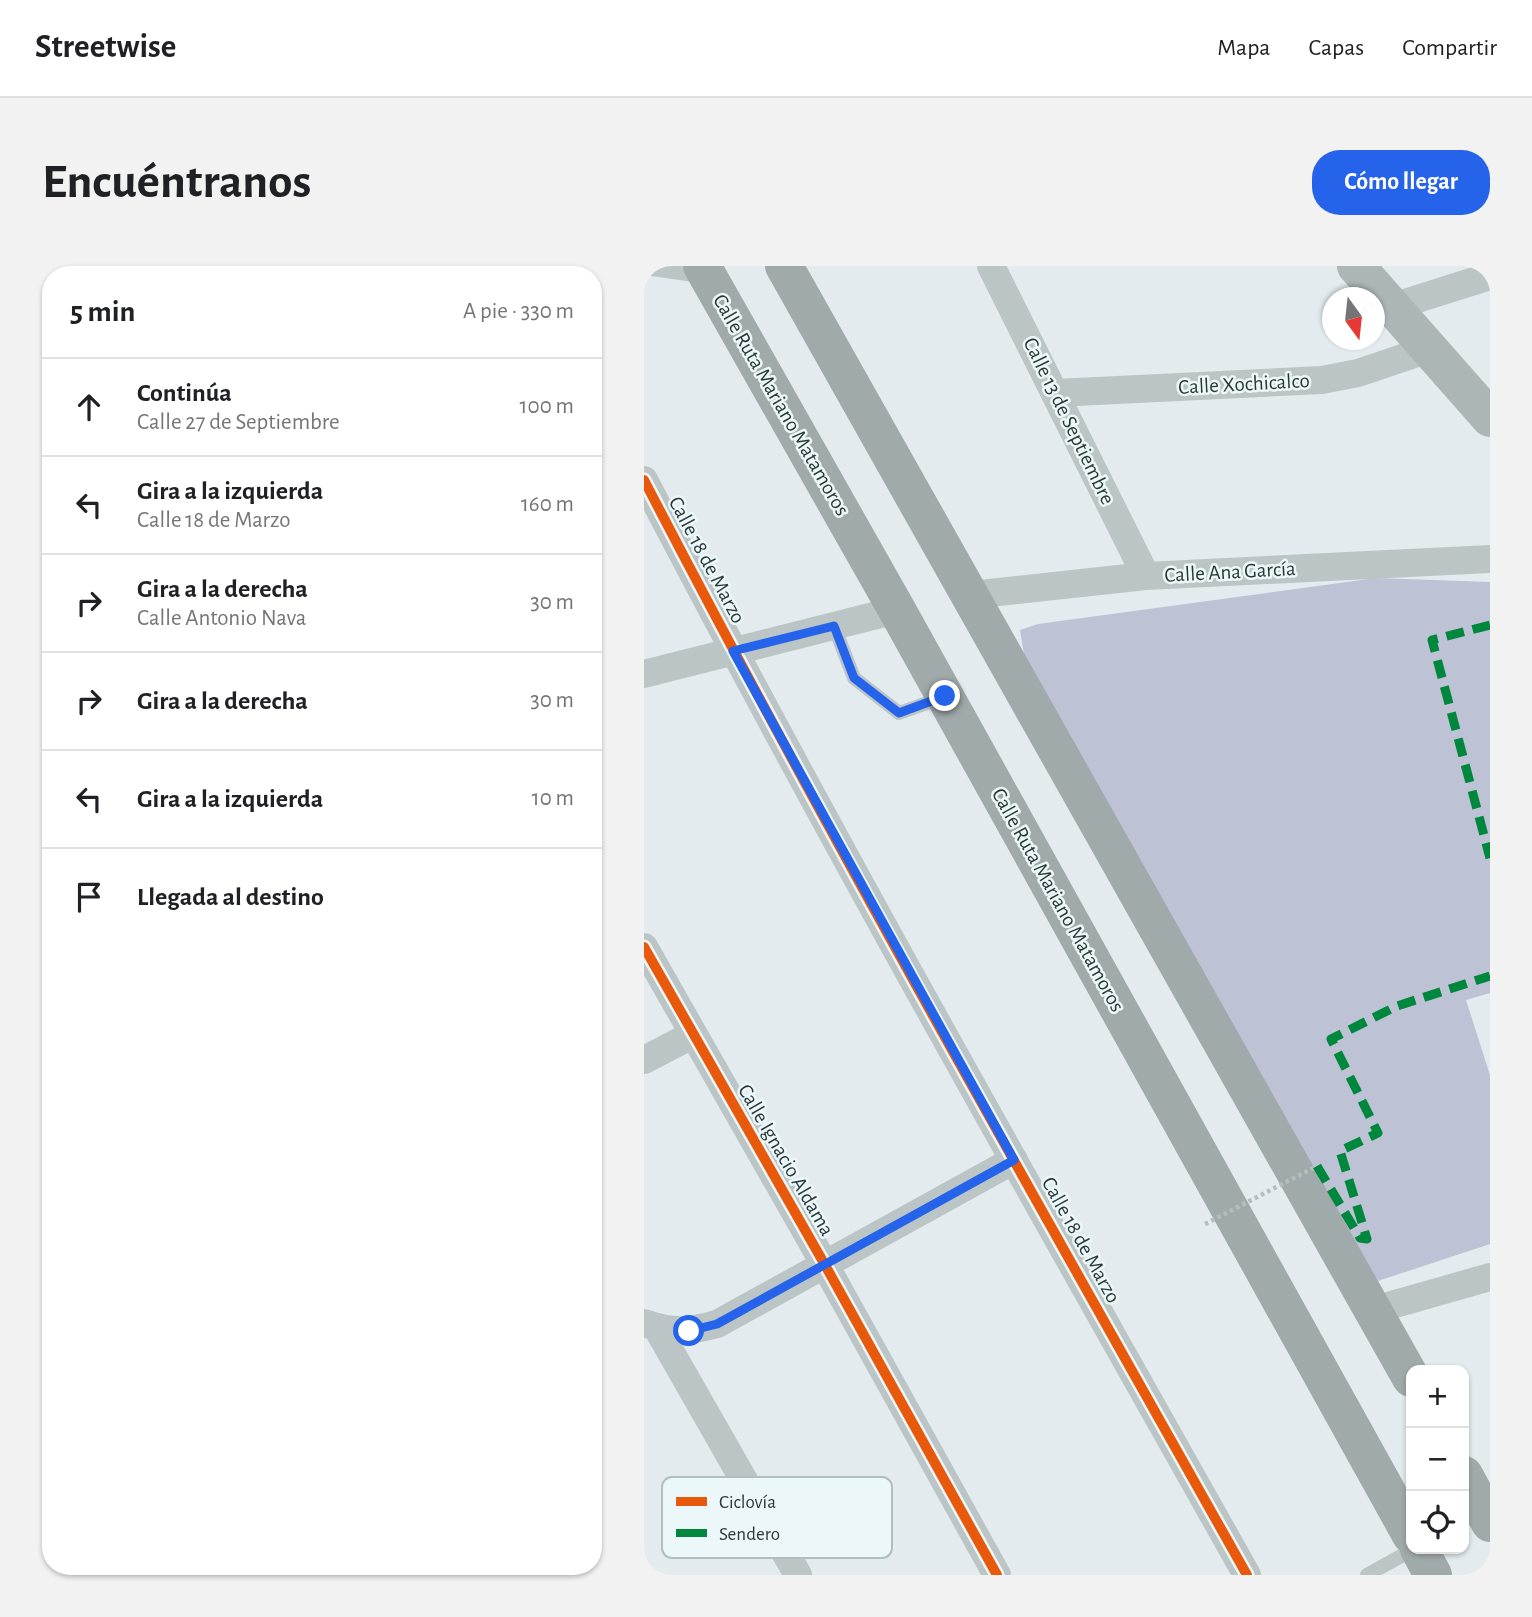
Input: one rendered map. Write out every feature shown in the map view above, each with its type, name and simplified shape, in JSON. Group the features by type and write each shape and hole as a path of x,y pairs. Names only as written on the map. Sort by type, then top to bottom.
{"main road":[{"path":"784,266 1406,1369"},
{"path":"1356,266 1490,418"},
{"name":"Calle Ruta Mariano Matamoros","path":"705,272 897,610 1406,1526"},
{"path":"1469,1484 1490,1523"},
{"path":"1419,1554 1433,1575"}],"street":[{"name":"Calle 13 de Septiembre","path":"991,266 1146,576"},
{"path":"1392,307 1490,276"},
{"name":"Calle Xochicalco","path":"1055,393 1322,380 1358,373 1429,349"},
{"name":"Calle 18 de Marzo","path":"644,480 733,651 1247,1575"},
{"name":"Calle Ana García","path":"971,595 1146,576 1490,559"},
{"path":"644,674 897,610"},
{"name":"Calle Ignacio Aldama","path":"644,947 997,1575"},
{"path":"644,1060 692,1035"},
{"path":"651,1325 689,1331 717,1324 1014,1160"},
{"path":"1374,1310 1490,1277"},
{"path":"651,1325 740,1477"},
{"path":"788,1558 798,1575"}],"lane":[{"path":"644,268 705,272"},
{"path":"834,626 854,678 899,713 945,696"},
{"path":"1367,1575 1407,1554"}],"path":[{"path":"1205,1224 1317,1166"}],"shaded area":[{"path":"1376,578 1490,582 1490,993 1466,1000 1490,1075 1490,1244 1378,1281 1025,660 1020,630 1038,624"}],"marked path":[{"path":"1490,625 1432,640 1490,858"},
{"path":"1317,1166 1360,1238 1367,1239 1340,1151 1378,1133 1331,1039 1397,1006 1490,976"}],"cycle path":[{"path":"644,480 865,893 1247,1575"},
{"path":"644,947 997,1575"}],"route":[{"path":"689,1331 717,1324 1014,1160 733,651 834,626 854,678 899,713 945,696"}]}
